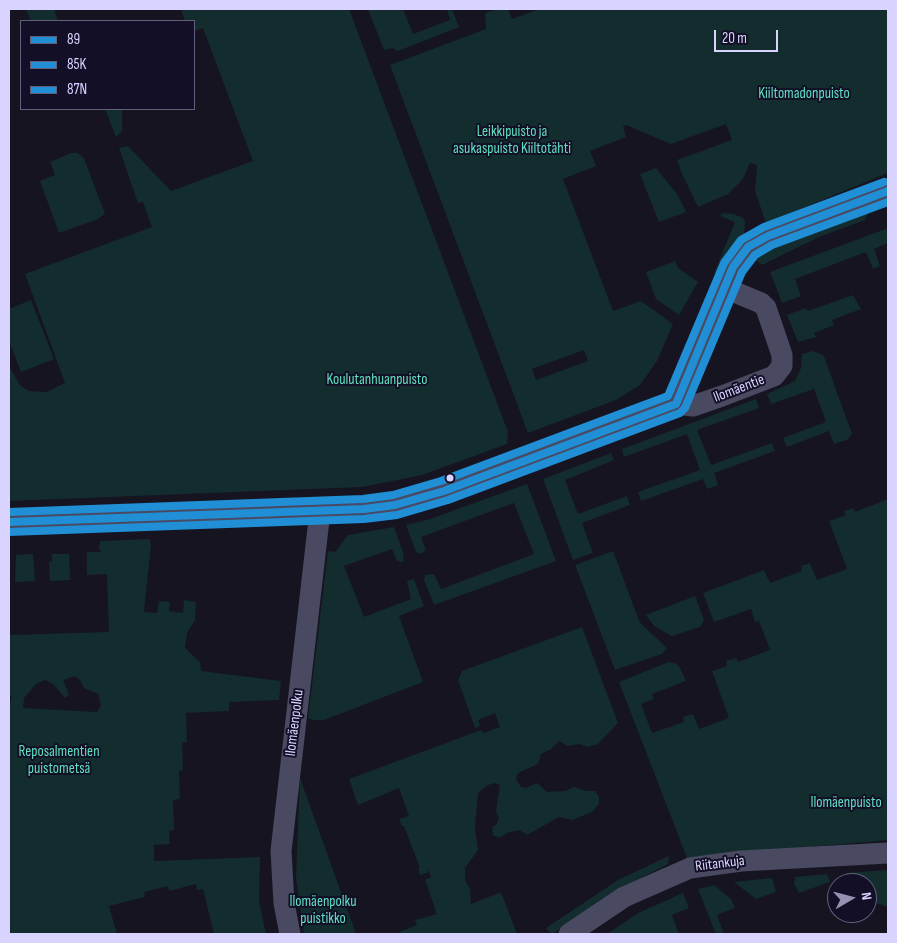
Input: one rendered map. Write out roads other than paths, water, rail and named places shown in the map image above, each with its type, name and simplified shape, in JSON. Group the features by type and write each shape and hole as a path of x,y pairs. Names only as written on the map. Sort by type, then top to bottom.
{"street":[{"path":"676,404 740,255 760,240 888,191"},
{"name":"Ilomäentie","path":"9,522 320,511 372,508 421,499 676,404 693,406 774,376 782,366 782,355 766,308 762,303 725,288"},
{"name":"Ilomäenpolku","path":"290,934 284,903 281,851 320,511"},
{"name":"Riitankuja","path":"569,934 624,897 690,868 741,861 888,853"}],"park label":[{"name":"Kiiltomadonpuisto","path":"804,94"},
{"name":"Leikkipuisto ja asukaspuisto Kiiltotähti","path":"512,140"},
{"name":"Koulutanhuanpuisto","path":"377,380"},
{"name":"Reposalmentien puistometsä","path":"59,760"},
{"name":"Ilomäenpuisto","path":"846,803"},
{"name":"Ilomäenpolku puistikko","path":"323,910"}]}
